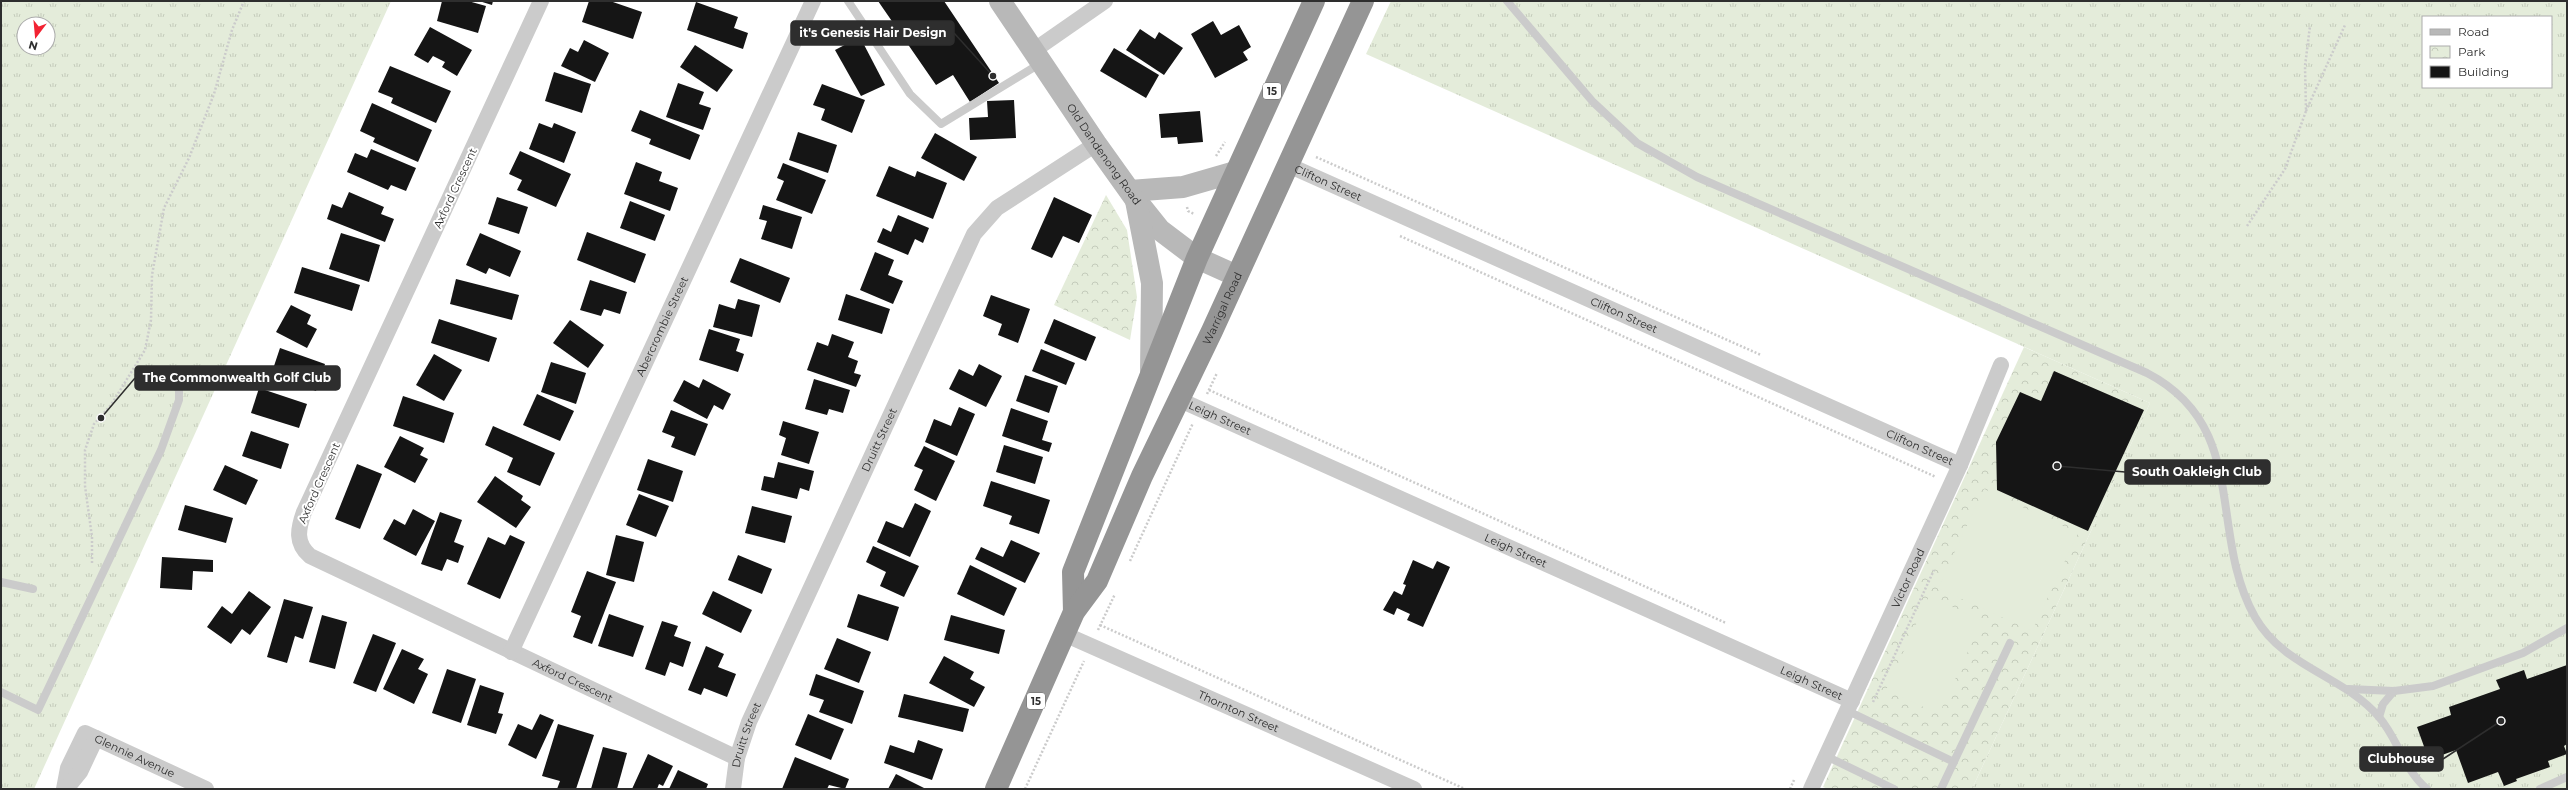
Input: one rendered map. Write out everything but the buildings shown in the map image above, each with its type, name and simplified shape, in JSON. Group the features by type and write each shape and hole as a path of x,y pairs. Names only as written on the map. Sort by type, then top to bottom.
{"highway":[{"name":"Warrigal Road","path":"1074,612 1073,572 1197,258 1314,1"},
{"name":"Warrigal Road","path":"996,789 1074,612 1097,582 1139,483 1180,400 1363,1"}],"main road":[{"name":"Old Dandenong Road","path":"1000,1 1096,144 1133,196 1169,239 1197,258 1237,276"},
{"path":"1151,374 1152,283 1133,196 1182,187 1235,172"}],"street":[{"name":"Axford Crescent","path":"541,1 304,512 298,532 301,545 310,556 738,758"},
{"name":"Abercrombie Street","path":"511,652 813,1"},
{"path":"1037,57 1105,1"},
{"name":"Druitt Street","path":"734,789 738,758 749,722 974,234 997,208 1096,144"},
{"name":"Clifton Street","path":"1288,165 1960,465"},
{"name":"Victor Road","path":"1811,789 1960,465 2002,365"},
{"name":"Leigh Street","path":"1180,400 1850,706"},
{"name":"Thornton Street","path":"1064,634 1414,789"},
{"name":"Glennie Avenue","path":"65,789 80,772 91,736 206,789"}],"lane":[{"path":"848,1 910,94 941,124 1037,57"},
{"path":"1507,1 1593,102 1637,143 1697,176 2147,373 2179,392 2206,428 2215,453 2238,574 2244,596 2256,618 2267,634 2285,652 2307,668 2348,689 2379,717 2415,780 2427,789"},
{"path":"1,692 38,710 161,450 179,400 179,390 169,378 160,373 149,374"},
{"path":"1,582 33,589"},
{"path":"2348,689 2394,691 2433,686 2523,653 2567,628"},
{"path":"1941,789 2010,643"},
{"path":"2379,717 2383,704 2394,691"},
{"path":"1850,706 1865,719 1954,762"},
{"path":"1826,756 1894,789"},
{"path":"2540,789 2567,777"}],"path":[{"path":"92,568 85,450 94,424 115,399 145,350 151,320 152,275 164,208 189,158 214,94 232,30 244,1"},
{"path":"2247,226 2285,169 2306,111 2345,25"},
{"path":"2306,111 2305,66 2310,26"},
{"path":"1212,160 1220,151 1228,137"},
{"path":"1308,174 1317,156 1768,358"},
{"path":"1394,234 1936,477"},
{"path":"1126,568 1218,369"},
{"path":"1209,390 1733,626"},
{"path":"1865,719 1934,570"},
{"path":"1025,789 1117,590"},
{"path":"1100,625 1465,789"}],"green space":[{"path":"1,1 391,1 34,789 1,789"},
{"path":"1391,1 2567,1 2567,789 1972,789 2150,403 1366,54"},
{"path":"1106,195 1127,230 1137,297 1130,340 1054,305"},
{"path":"2024,347 2150,403 1972,789 1828,789 1823,787"},
{"path":"1984,489 2078,533 2032,631 1938,588"},
{"path":"1929,596 1982,621 1939,714 1886,690"}],"place":[{"name":"it's Genesis Hair Design","path":"993,76"},
{"name":"The Commonwealth Golf Club","path":"101,418"},
{"name":"South Oakleigh Club","path":"2057,466"},
{"name":"Clubhouse","path":"2501,721"}]}
